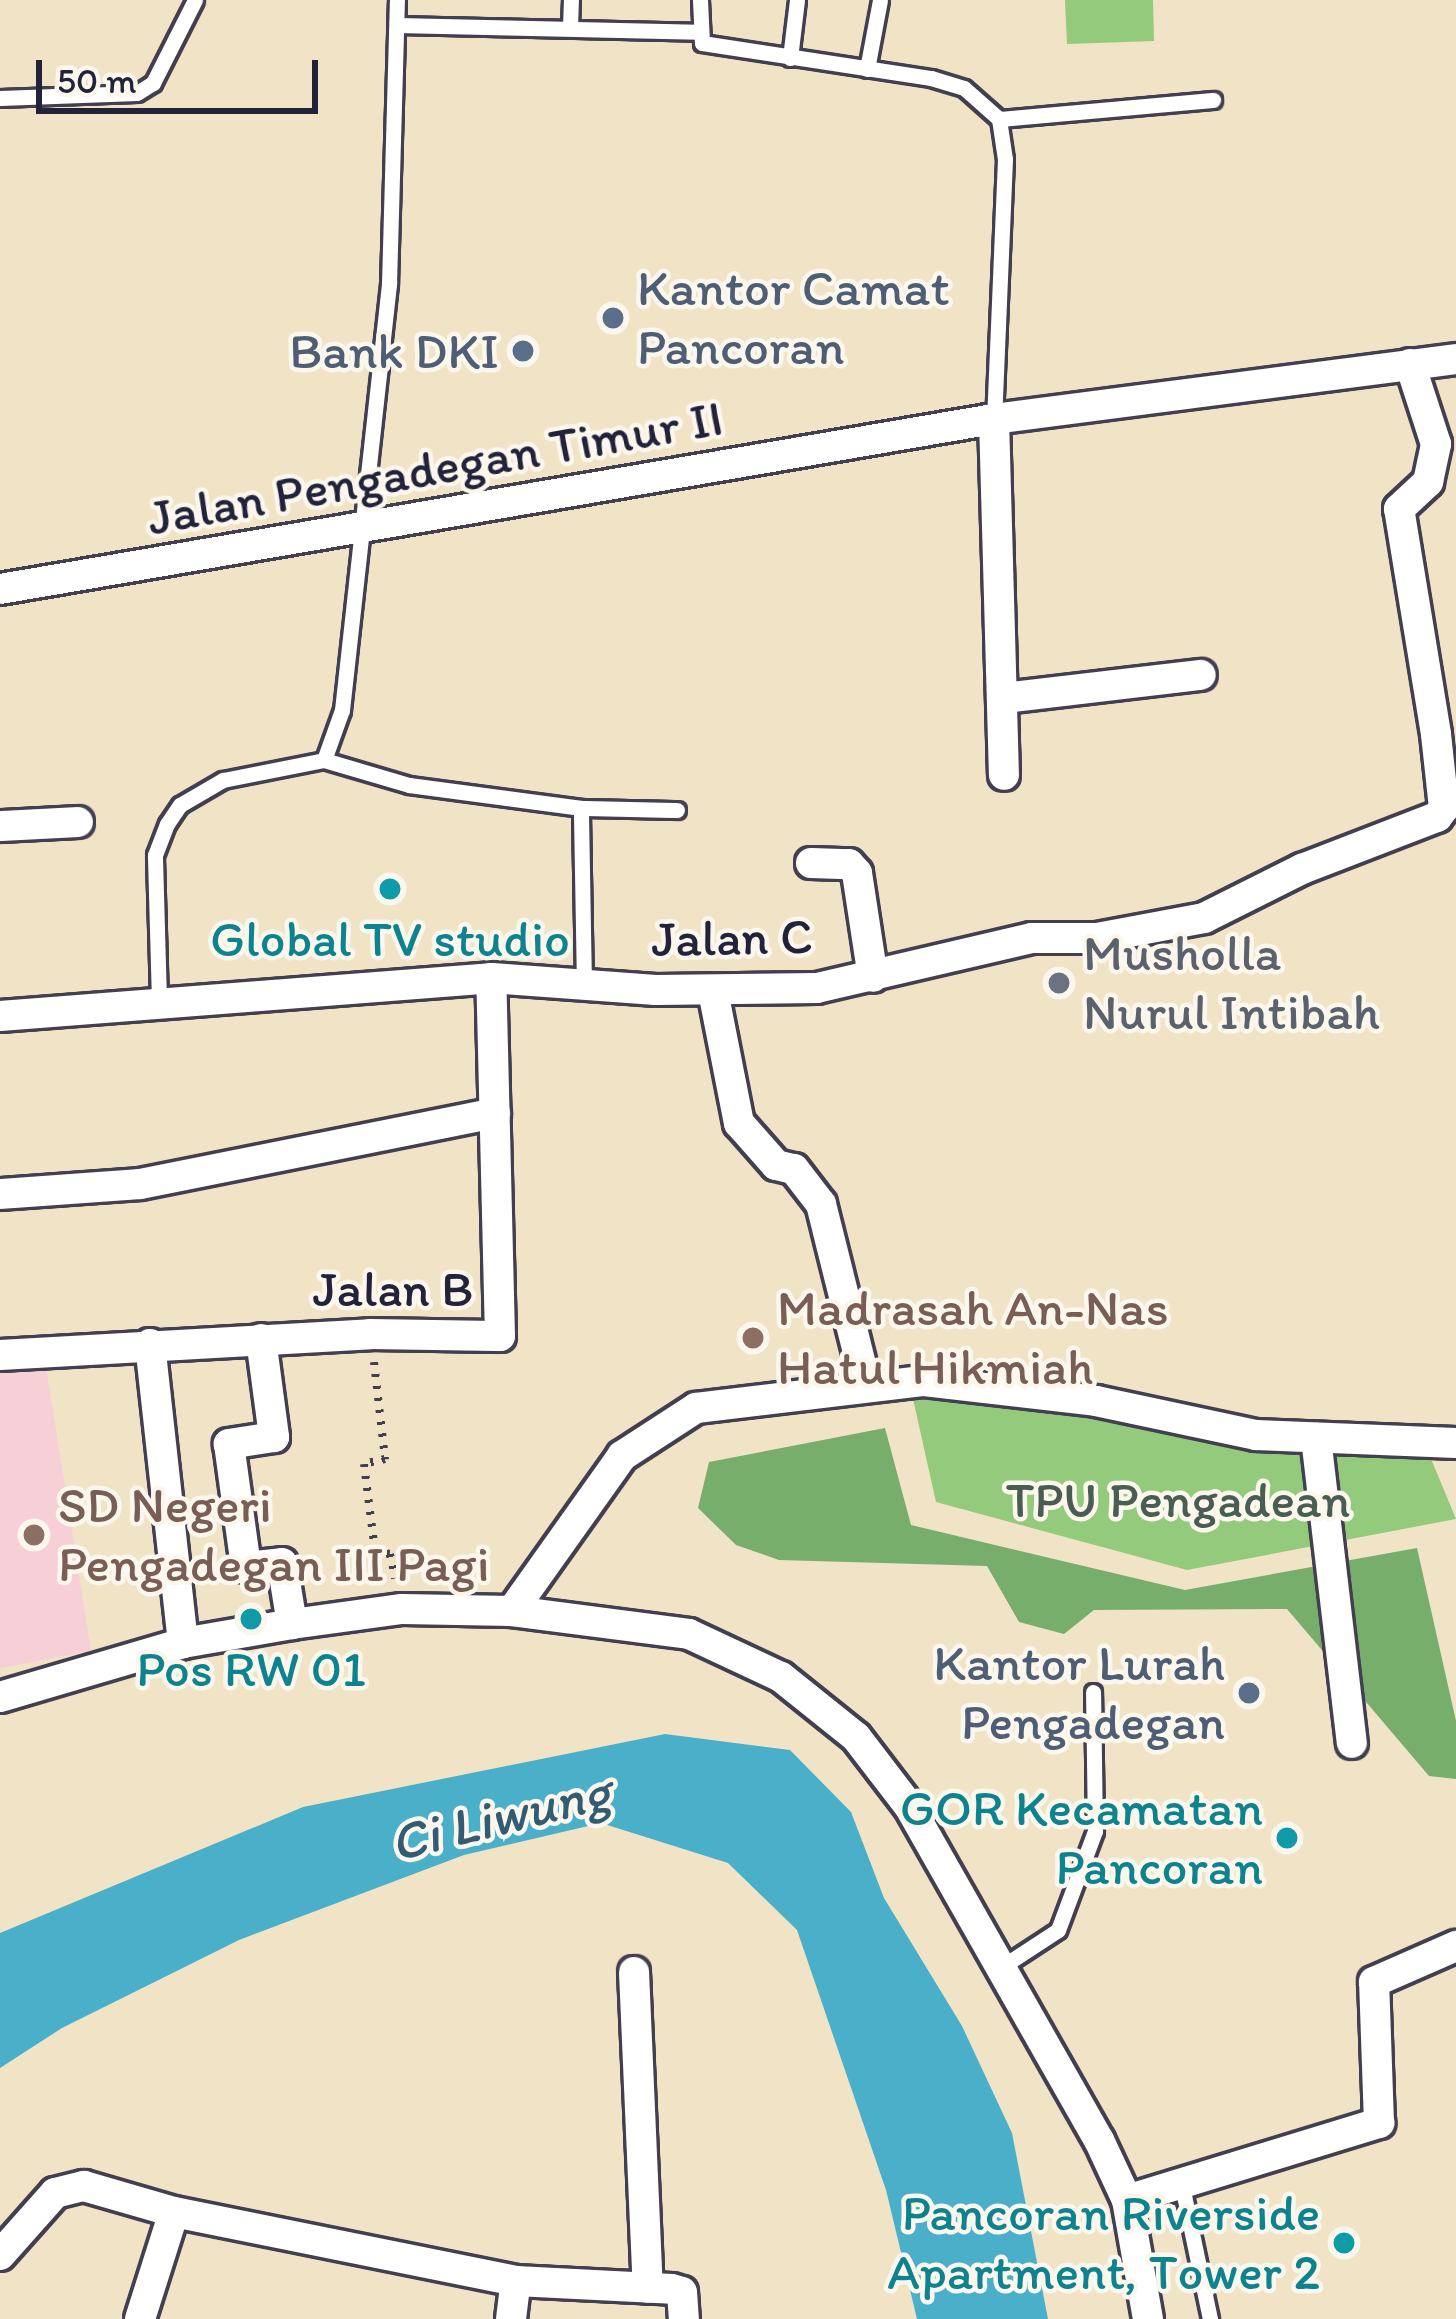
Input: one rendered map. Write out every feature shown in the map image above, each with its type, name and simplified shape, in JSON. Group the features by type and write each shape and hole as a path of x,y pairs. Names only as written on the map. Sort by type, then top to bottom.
{"street":[{"name":"Jalan Pengadegan Timur II","path":"0,589 994,419 1456,359"},
{"name":"Jalan C","path":"0,1016 491,978 778,993 1032,938 1097,938 1204,918 1302,869 1438,817 1444,808 1436,734 1399,509 1428,482 1436,444 1410,364"},
{"path":"994,419 1004,776"},
{"path":"1004,698 1201,675"},
{"path":"0,826 78,822"},
{"path":"811,863 849,864 857,873 873,976"},
{"name":"Jalan B","path":"0,1355 370,1334 500,1336 491,978"},
{"path":"713,991 739,1123 776,1165 794,1169 821,1204 866,1384"},
{"path":"0,1194 140,1184 496,1113"},
{"path":"261,1339 274,1438 229,1444 246,1568 282,1563 292,1624"},
{"path":"150,1344 183,1643"},
{"path":"512,1610 622,1456 653,1429 696,1408 866,1384 924,1381 1034,1392 1256,1435 1456,1443"},
{"path":"1316,1438 1352,1743"},
{"path":"0,1697 183,1643 402,1609 512,1610 689,1634 781,1677 856,1737 909,1806 1127,2200 1148,2319"},
{"path":"1127,2200 1379,2123 1374,1982 1456,1946"},
{"path":"634,1972 648,2288"},
{"path":"0,2255 68,2185 174,2212 516,2282 682,2292 684,2319"},
{"path":"140,2319 174,2212"},
{"path":"511,2319 516,2282"}],"lane":[{"path":"0,98 137,93 153,83 195,0"},
{"path":"324,760 350,672 389,284 397,0"},
{"path":"571,0 571,27"},
{"path":"697,32 700,0"},
{"path":"790,58 797,0"},
{"path":"867,69 880,0"},
{"path":"397,25 697,32 717,48 964,88 999,119 1005,159 994,419"},
{"path":"999,119 1213,100"},
{"path":"159,1001 155,855 180,806 223,780 324,760 409,785 581,808 677,810"},
{"path":"581,808 584,986"},
{"path":"1000,1968 1058,1930 1095,1831 1093,1692"},
{"path":"1182,2186 1210,2319"}],"path":[{"path":"370,1334 386,1460 364,1464 376,1551 391,1554 402,1609"}],"shaded area":[{"name":"SD Negeri Pengadegan III Pagi","path":"41,1336 91,1651 0,1668 0,1340"}],"green space":[{"path":"1065,0 1153,0 1154,41 1067,44"},
{"name":"TPU Pengadean","path":"913,1399 1083,1409 1262,1451 1429,1454 1456,1519 1187,1570 936,1502"},
{"path":"885,1428 911,1525 1185,1590 1417,1548 1456,1721 1456,1779 1429,1776 1287,1609 1094,1610 1064,1634 1019,1622 987,1566 779,1560 736,1545 698,1508 709,1462"}],"water":[{"name":"Ci Liwung","path":"665,1734 790,1750 851,1812 884,1898 962,2026 1012,2133 1048,2319 917,2319 886,2190 797,1930 728,1863 601,1823 464,1855 239,1940 62,2028 0,2068 0,1933 303,1807"}],"place":[{"name":"Kantor Camat Pancoran","path":"613,318"},
{"name":"Bank DKI","path":"523,351"},
{"name":"Global TV studio","path":"390,889"},
{"name":"Musholla Nurul Intibah","path":"1059,983"},
{"name":"Madrasah An-Nas Hatul Hikmiah","path":"753,1338"},
{"name":"SD Negeri Pengadegan III Pagi","path":"34,1535"},
{"name":"Pos RW 01","path":"251,1619"},
{"name":"Kantor Lurah Pengadegan","path":"1249,1693"},
{"name":"GOR Kecamatan Pancoran","path":"1287,1838"},
{"name":"Pancoran Riverside Apartment, Tower 2","path":"1344,2243"}]}
